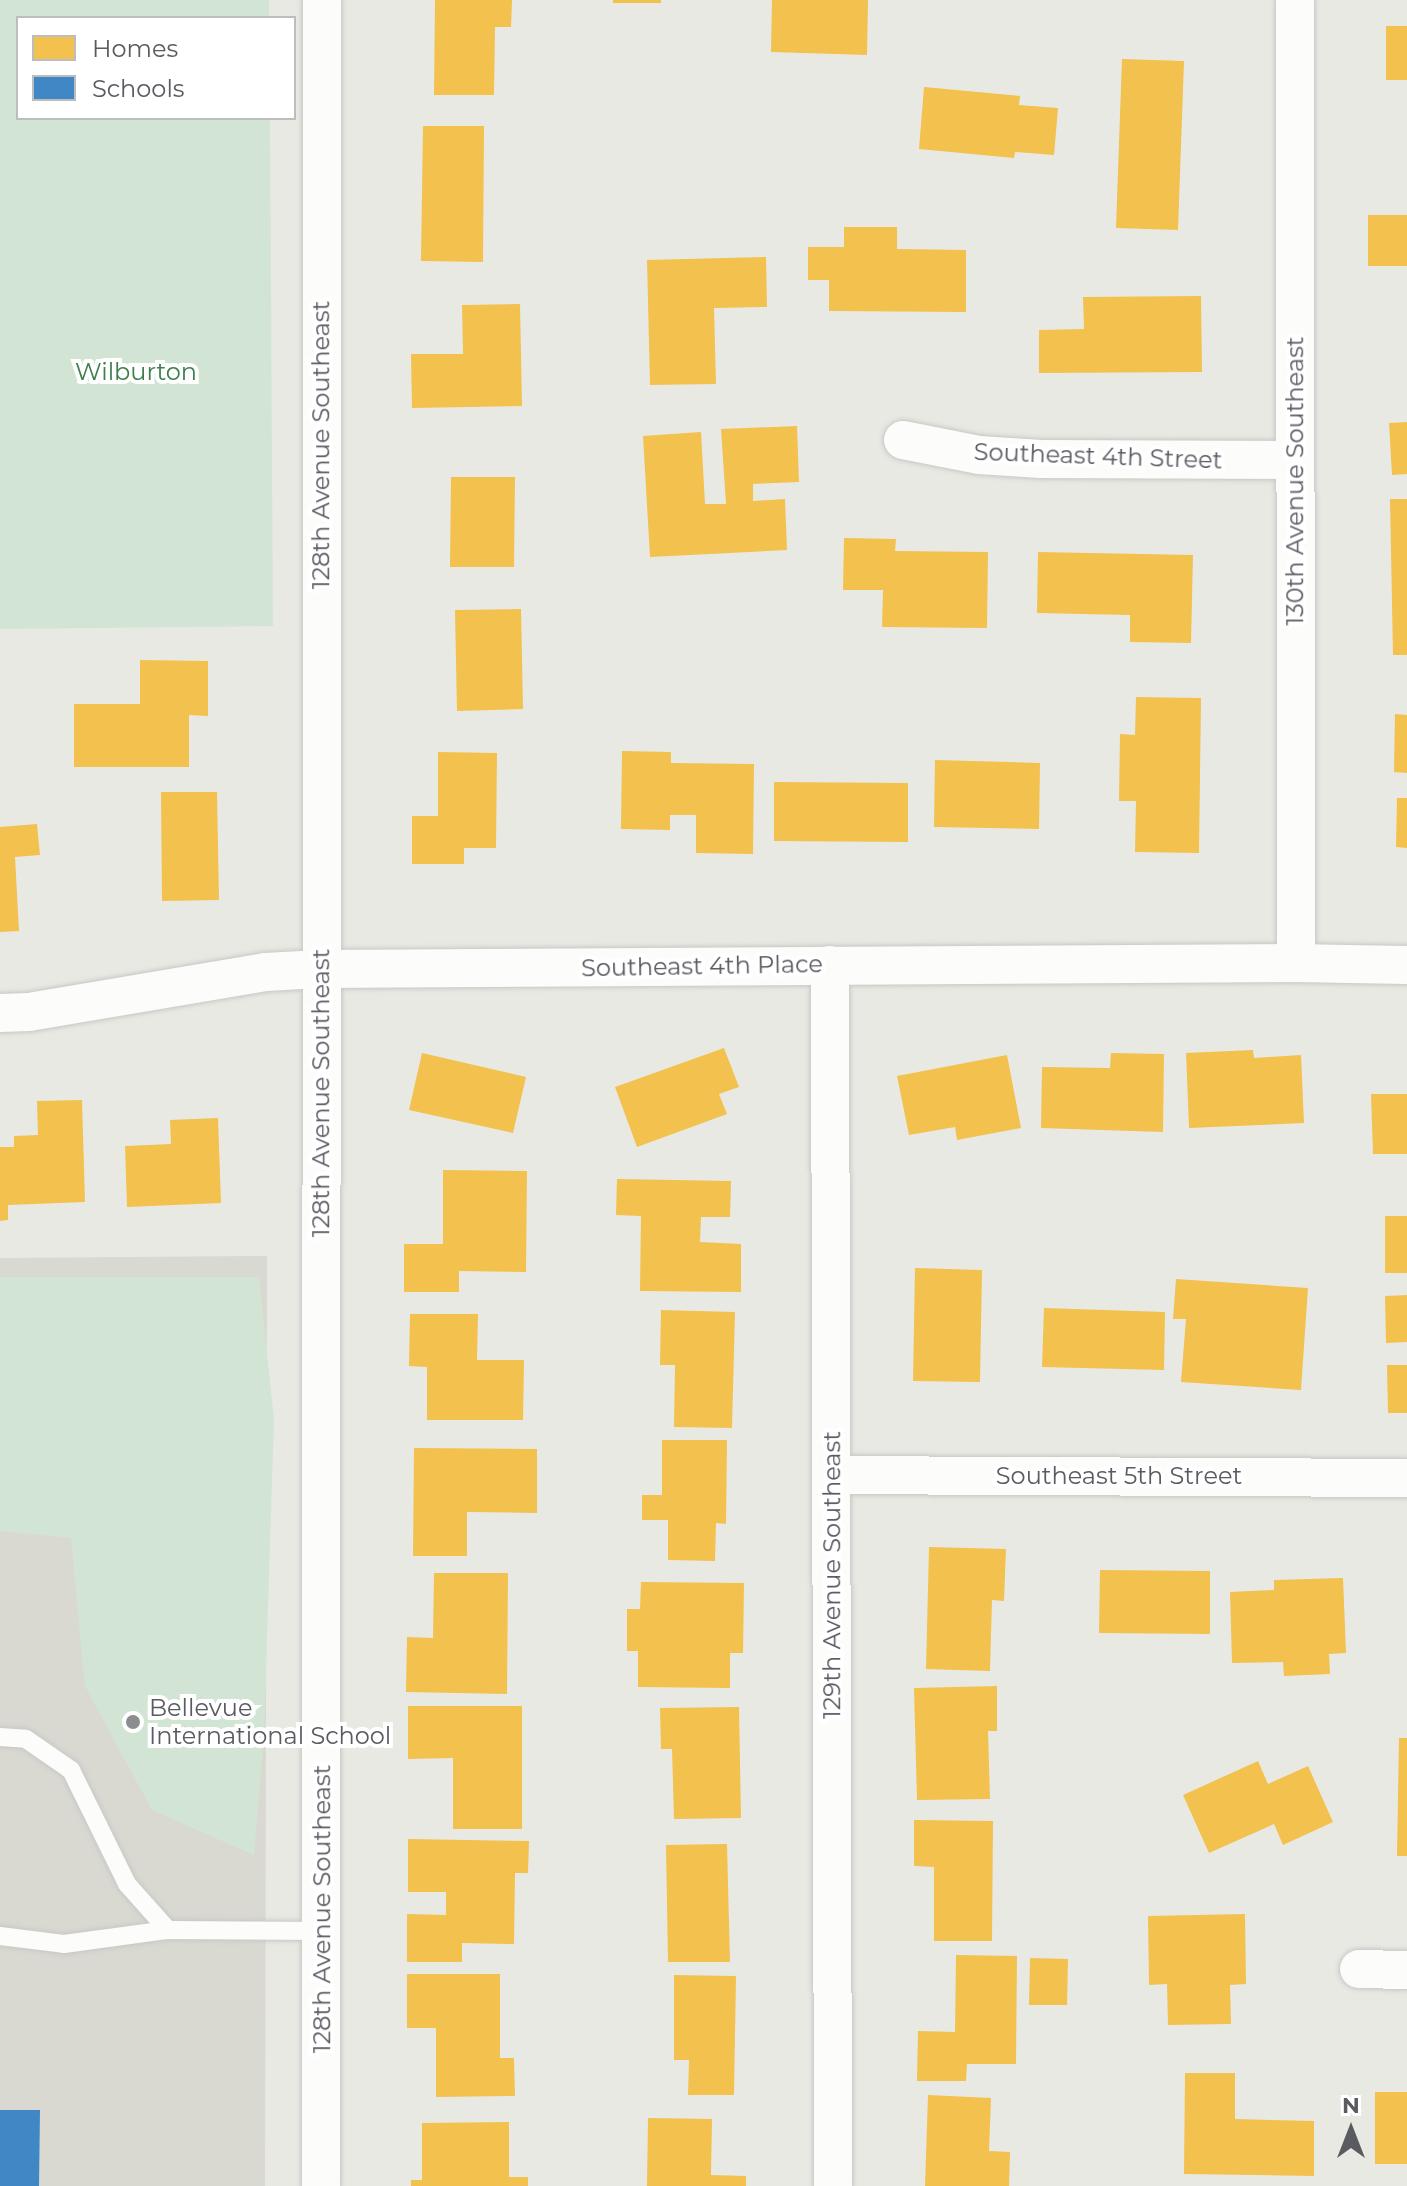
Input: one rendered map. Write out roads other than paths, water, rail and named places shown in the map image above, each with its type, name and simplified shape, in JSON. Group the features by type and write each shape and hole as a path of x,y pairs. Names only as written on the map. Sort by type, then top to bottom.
{"street":[{"name":"128th Avenue Southeast","path":"321,2186 322,0"},
{"name":"130th Avenue Southeast","path":"1295,0 1296,963"},
{"name":"Southeast 4th Street","path":"903,440 979,455 1025,458 1295,460"},
{"name":"Southeast 4th Place","path":"0,1013 29,1012 266,972 320,969 1296,963 1407,965"},
{"name":"129th Avenue Southeast","path":"830,965 833,2186"},
{"name":"Southeast 5th Street","path":"831,1475 1407,1478"},
{"path":"1359,1969 1407,1970"}],"lane":[{"path":"0,1737 26,1739 71,1770 127,1884 168,1930"},
{"path":"0,1936 64,1944 168,1930 322,1931"}],"place":[{"name":"Bellevue International School","path":"133,1722"}],"park label":[{"name":"Wilburton","path":"136,372"}]}
